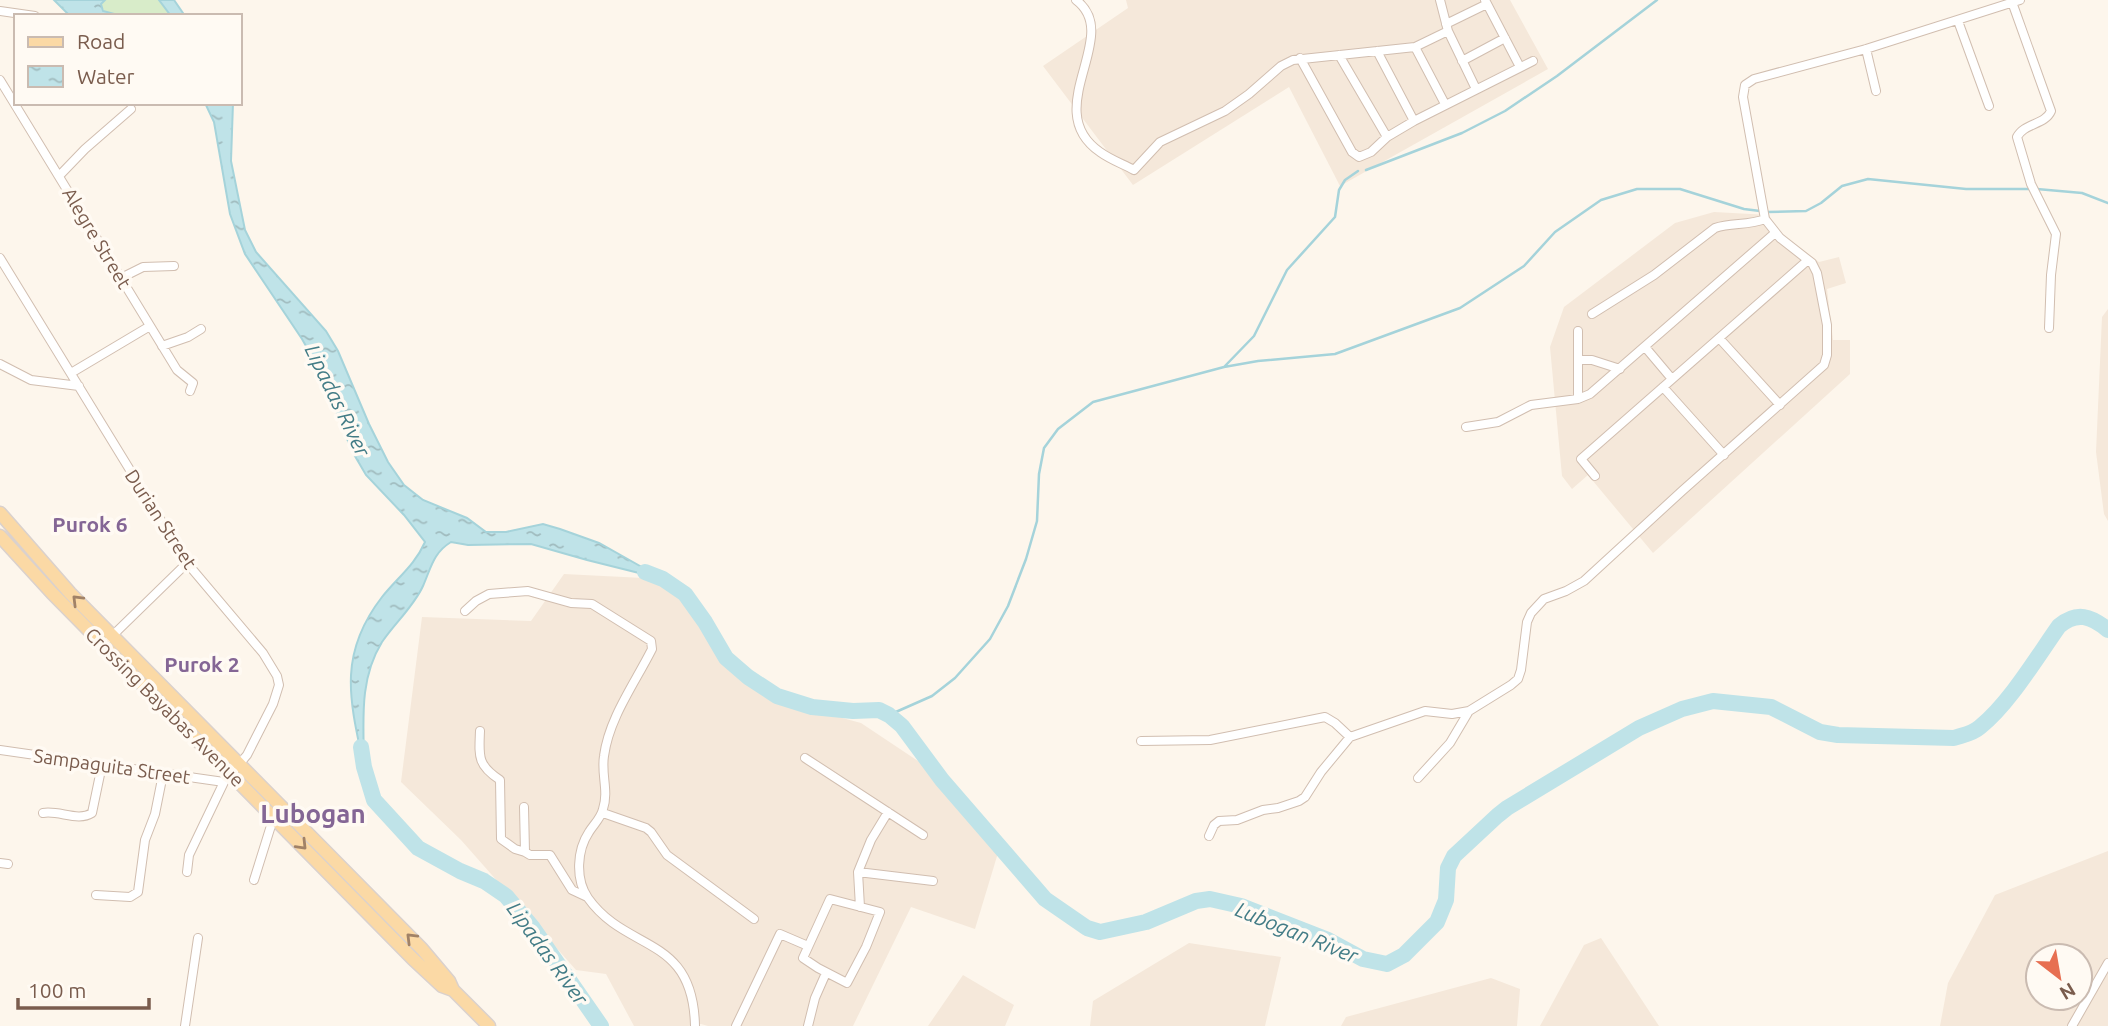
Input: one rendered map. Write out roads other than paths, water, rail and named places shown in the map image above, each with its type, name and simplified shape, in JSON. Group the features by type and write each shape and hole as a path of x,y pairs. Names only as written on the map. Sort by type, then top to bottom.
{"main road":[{"name":"Crossing Bayabas Avenue","path":"0,513 108,640 232,774 413,959 442,986 453,990"},
{"name":"Crossing Bayabas Avenue","path":"0,536 33,574 108,640"},
{"name":"Crossing Bayabas Avenue","path":"232,774 422,949 449,981 453,990 489,1026"}],"street":[{"path":"1076,0 1086,11 1091,39 1077,91 1076,111 1079,126 1100,152 1134,170 1160,142 1225,111 1281,66 1300,58 1415,47 1486,2 1520,66"},
{"path":"1440,0 1447,27 1476,89"},
{"path":"1209,836 1219,821 1237,820 1263,810 1291,805 1305,797 1321,772 1350,737 1425,711 1452,714 1469,711 1511,685 1518,679 1523,661 1527,622 1536,605 1584,581 1819,371 1826,360 1826,325 1815,267 1775,233 1765,219 1742,97 1745,85 1754,79 1866,49 2015,1 2051,111 2048,117 2017,135 2031,184 2056,234 2049,328"},
{"path":"0,11 21,14"},
{"path":"1958,21 1989,106"},
{"path":"1462,61 1505,38"},
{"path":"1415,47 1445,104"},
{"path":"1866,49 1876,91"},
{"path":"1377,51 1413,121"},
{"path":"1339,55 1387,137"},
{"path":"1300,58 1356,155 1364,156 1413,121 1533,61"},
{"name":"Alegre Street","path":"0,80 14,103"},
{"name":"Alegre Street","path":"15,105 177,370 193,383 190,391"},
{"path":"59,176 131,109"},
{"path":"1592,314 1654,275 1715,228 1765,219"},
{"path":"1466,427 1505,421 1531,405 1578,399 1590,394 1775,233"},
{"name":"Durian Street","path":"0,257 187,563 263,653 277,676 279,685 273,704 189,855 187,872"},
{"path":"1595,476 1581,459 1808,260"},
{"path":"121,278 143,267 174,266"},
{"path":"71,373 150,326"},
{"path":"162,346 188,337 201,328"},
{"path":"1578,331 1578,399"},
{"path":"1719,338 1780,405"},
{"path":"1645,347 1672,379"},
{"path":"1578,360 1592,360 1619,369"},
{"path":"0,364 32,380 79,386"},
{"path":"1663,387 1724,455"},
{"path":"108,640 187,563"},
{"path":"465,611 489,594 528,592 562,601 592,604 651,640 652,649 607,741 603,769 606,795 603,813 580,850 580,879 587,897"},
{"path":"1418,778 1450,743 1469,711"},
{"path":"1141,741 1210,740 1325,717 1350,737"},
{"path":"480,731 479,758 488,772 500,780 501,839 514,849 530,855 550,855 572,890 587,897 614,922 663,953 683,974 693,995 695,1026"},
{"name":"Sampaguita Street","path":"0,750 163,774 232,774"},
{"path":"805,758 923,835"},
{"path":"43,813 52,811 82,817 92,813 102,765"},
{"path":"96,895 130,897 138,892 145,841 155,814 163,774"},
{"path":"524,807 525,852"},
{"path":"860,907 858,872 871,840 888,812"},
{"path":"603,813 646,828 667,855 754,919"},
{"path":"254,880 274,816"},
{"path":"858,872 933,881"},
{"path":"830,899 880,912 846,983 803,958 808,946 830,899"},
{"path":"736,1026 780,934 808,946"},
{"path":"185,1026 198,938"},
{"path":"2073,1026 2108,963"},
{"path":"808,1026 815,998 826,973"}],"water":[{"path":"54,0 105,0 101,4 103,11 114,14 68,14"},
{"path":"159,0 174,0 184,14 170,14"},
{"path":"206,105 233,105 231,161 245,230 256,252 326,331 338,351 388,462 404,485 423,500 467,518 486,532 506,532 543,524 599,543 663,579 531,544 468,545 451,542 436,556 419,593 374,657 364,703 364,767 355,721 351,679 358,639 382,597 411,564 425,542 366,475 352,451 319,369 245,254 230,214 214,122"}],"waterway":[{"path":"1366,170 1462,133 1505,111 1557,76 1657,0"},
{"path":"1225,366 1254,336 1287,270 1335,217 1339,190 1345,180 1358,171"},
{"path":"1767,212 1806,211 1842,186 1868,179 1966,189 2030,189"},
{"path":"889,715 932,696 955,678 990,639 1008,606 1037,521 1039,474 1044,448 1058,429 1093,402 1224,367 1335,354 1460,308 1524,266 1555,232 1601,200 1637,189 1680,189 1744,209 1760,211"},
{"path":"2037,189 2082,193 2108,203"},
{"name":"Lubogan River","path":"645,572 663,579 685,594 726,658 777,696 812,707 853,711 879,710 889,715 902,726 942,780 1045,899 1087,928 1100,932 1146,922 1196,901 1210,899 1241,906 1328,940 1363,959 1387,964 1404,955 1437,922 1446,900 1448,868 1454,856 1507,808 1639,728 1682,709 1713,701 1771,707 1820,732 1838,735 1954,738 1974,731 1991,717 2022,680 2059,626 2066,621 2084,617 2096,621 2108,630"},
{"name":"Lipadas River","path":"361,747 374,800 418,848 484,881 506,896 533,928 601,1026"}],"district":[{"name":"Purok 6","path":"90,524"},
{"name":"Purok 2","path":"202,664"},
{"name":"Lubogan","path":"313,813"}]}
